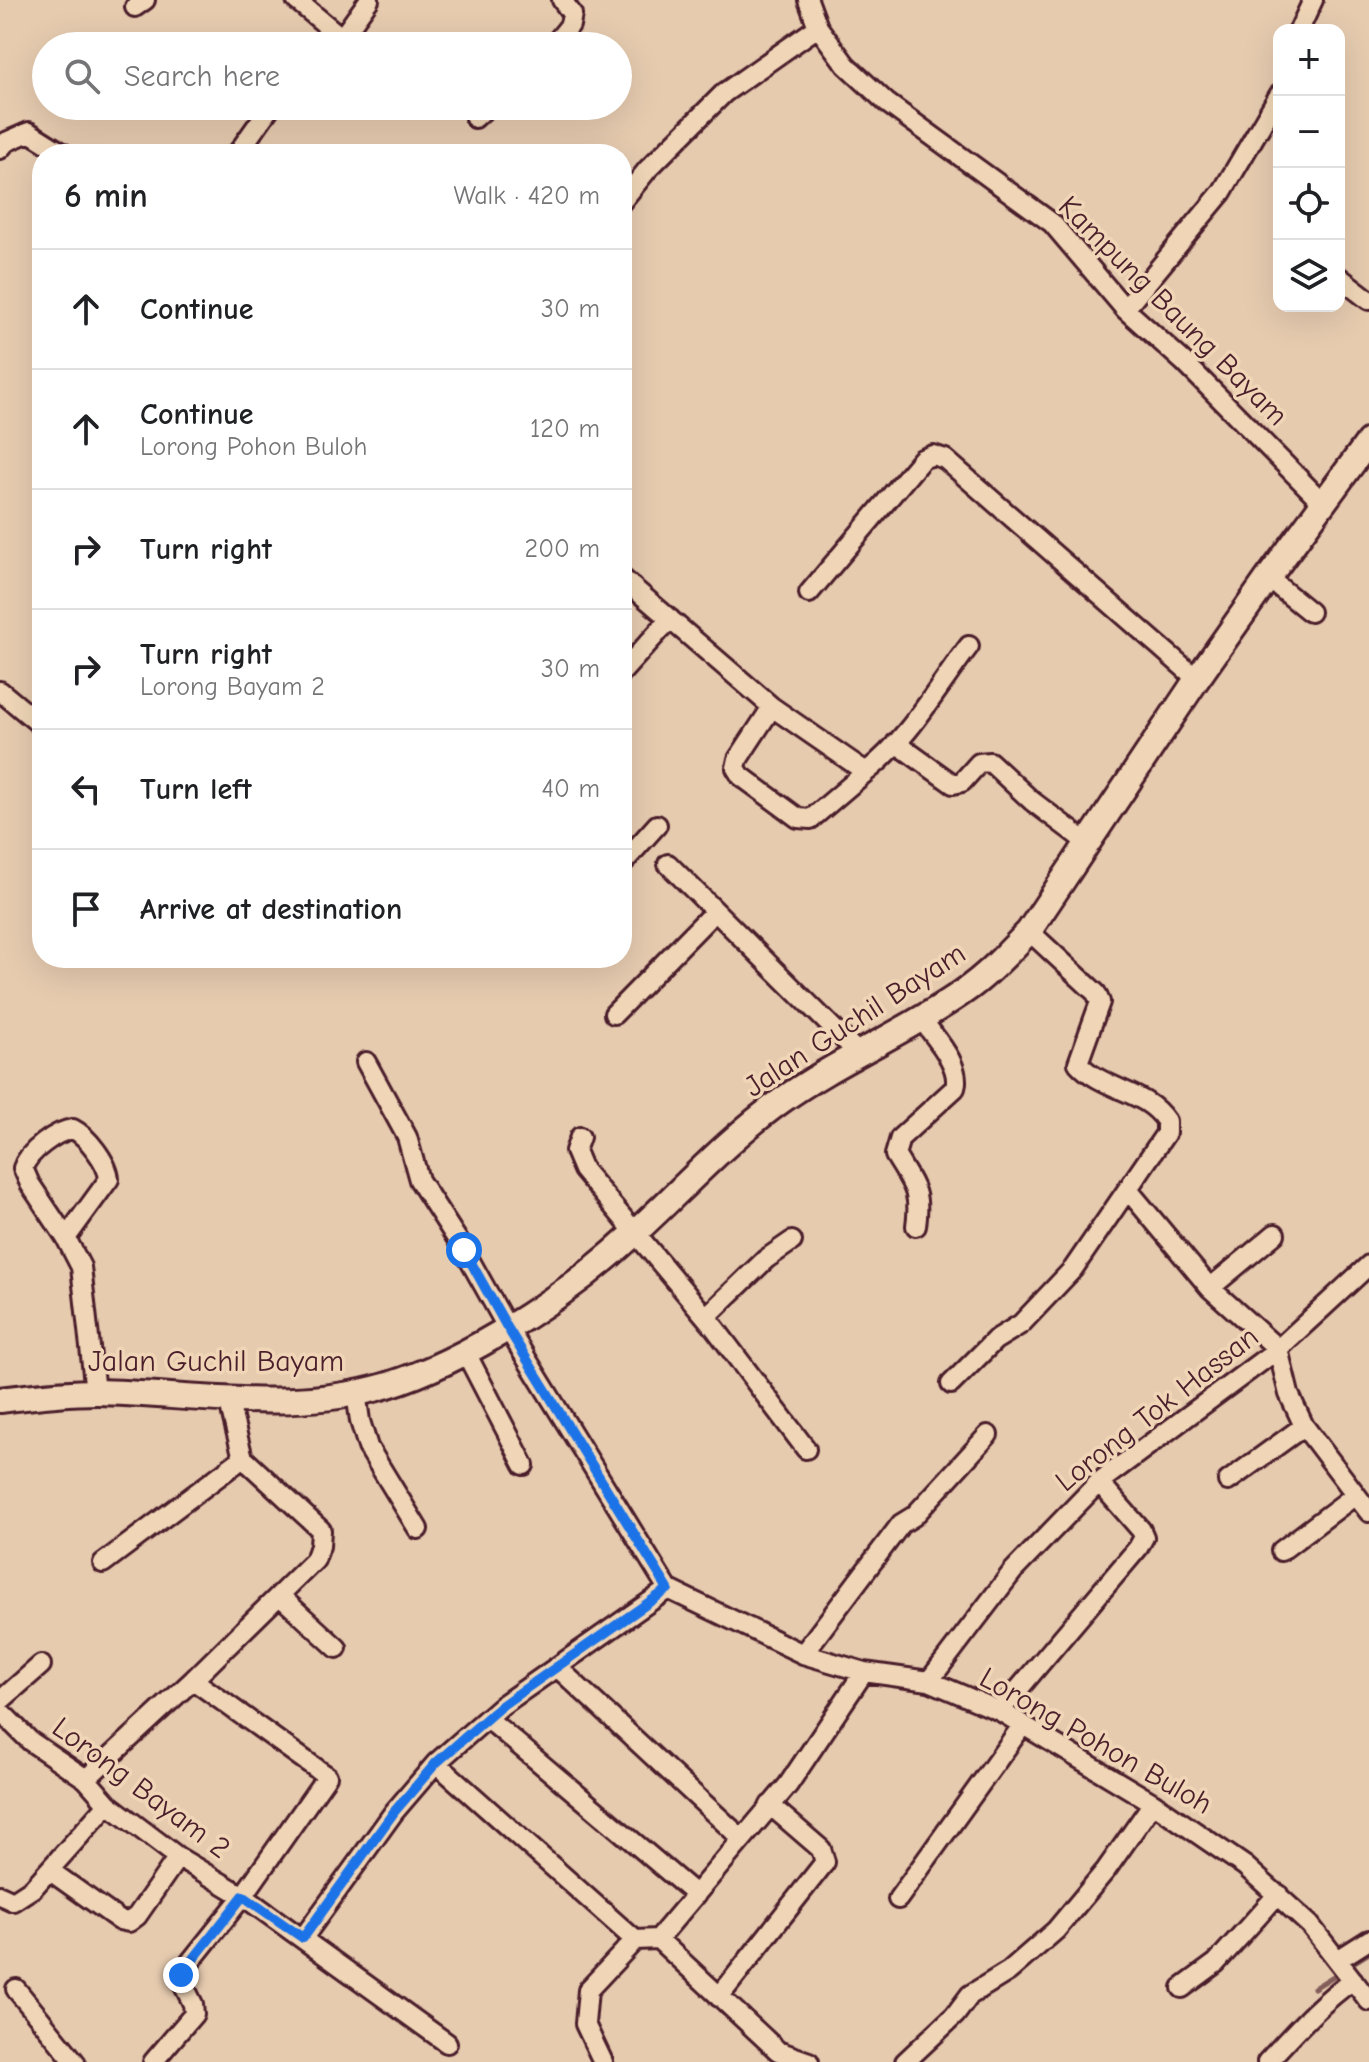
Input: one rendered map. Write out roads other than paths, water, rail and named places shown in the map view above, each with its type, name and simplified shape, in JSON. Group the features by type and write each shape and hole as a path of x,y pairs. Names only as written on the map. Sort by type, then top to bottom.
{"main road":[{"name":"Jalan Guchil Bayam","path":"0,1400 95,1392 228,1399 309,1398 376,1389 416,1375 465,1351 565,1290 610,1255 714,1157 781,1101 962,993 985,975 1029,931 1197,679 1369,441"}],"street":[{"path":"296,0 329,32"},
{"path":"346,32 369,0"},
{"path":"562,0 572,14 570,25 564,32"},
{"name":"Kampung Baung Bayam","path":"808,0 818,27 846,65 887,103 1052,223 1125,309 1184,362 1323,503"},
{"path":"1302,24 1313,0"},
{"path":"632,189 724,93 818,27"},
{"path":"1125,309 1222,192 1278,96"},
{"path":"244,144 261,120"},
{"path":"0,149 6,142 29,132 48,144"},
{"path":"1345,282 1369,300"},
{"path":"809,593 922,459 933,455 945,459 1197,679"},
{"path":"1268,578 1310,612"},
{"path":"632,587 772,707 866,772"},
{"path":"632,661 670,619"},
{"path":"772,707 738,759 736,768 741,776 798,818 811,819 882,760 969,646"},
{"path":"0,691 32,718"},
{"path":"896,743 953,784 962,782 979,763 990,762 1032,801 1089,844"},
{"path":"632,853 657,825"},
{"path":"668,864 859,1054"},
{"path":"614,1014 715,911"},
{"path":"951,1384 995,1340 1021,1324 1073,1269 1166,1133 1166,1121 1151,1104 1086,1073 1078,1063 1100,1002 1096,993 1029,931"},
{"path":"916,1226 919,1204 916,1190 895,1155 896,1148 900,1138 955,1088 957,1080 955,1069 921,1018"},
{"path":"303,1938 394,1812 436,1763 487,1718 668,1589 419,1180 407,1137 366,1062"},
{"path":"66,1238 109,1179 107,1168 81,1133 73,1129 64,1130 48,1141 27,1159 23,1168 81,1267 95,1392"},
{"path":"580,1137 575,1151 583,1170 706,1317 806,1449"},
{"path":"1129,1191 1210,1288 1278,1349 1289,1394 1304,1426 1369,1512"},
{"path":"1210,1288 1275,1234"},
{"path":"706,1317 766,1259 792,1241"},
{"name":"Lorong Tok Hassan","path":"929,1681 1013,1571 1099,1482 1278,1349 1369,1265"},
{"path":"465,1351 524,1465"},
{"path":"356,1392 368,1447 418,1529"},
{"path":"86,1779 193,1680 315,1560 321,1530 243,1458 228,1399"},
{"path":"1228,1481 1304,1426"},
{"path":"803,1654 901,1524 914,1516 988,1435"},
{"path":"103,1563 243,1458"},
{"path":"1000,1711 1144,1537 1099,1482"},
{"path":"1281,1551 1354,1496"},
{"name":"Lorong Pohon Buloh","path":"668,1589 803,1654 864,1672 929,1681 1000,1711 1153,1803 1235,1859 1310,1925 1355,1980"},
{"path":"280,1596 337,1648"},
{"path":"0,1701 41,1665"},
{"path":"557,1667 741,1838"},
{"path":"658,1939 788,1785 864,1672"},
{"path":"153,2062 194,2014 193,2004 181,1980 183,1971 243,1896 327,1776 193,1680"},
{"name":"Lorong Bayam 2","path":"0,1711 30,1741 86,1779 108,1804 178,1857 243,1896 447,2043"},
{"path":"487,1718 696,1895"},
{"path":"898,1899 1022,1726"},
{"path":"436,1763 635,1940 658,1939 778,2051 809,2062"},
{"path":"905,2062 955,2015 970,1995 1009,1971 1056,1930 1106,1870 1153,1803"},
{"path":"0,1895 13,1901 33,1888 108,1804"},
{"path":"719,1997 825,1862 821,1849 770,1805"},
{"path":"49,1870 119,1920 129,1922 137,1916 178,1857"},
{"path":"1182,1988 1216,1963 1278,1894"},
{"path":"603,2062 585,2024 588,1990 635,1940"},
{"path":"1267,2062 1326,1999 1355,1980 1369,1940"},
{"path":"16,1989 75,2062"}],"waterway":[{"path":"1348,1966 1369,1953"},
{"path":"1314,1988 1340,1972"}]}
